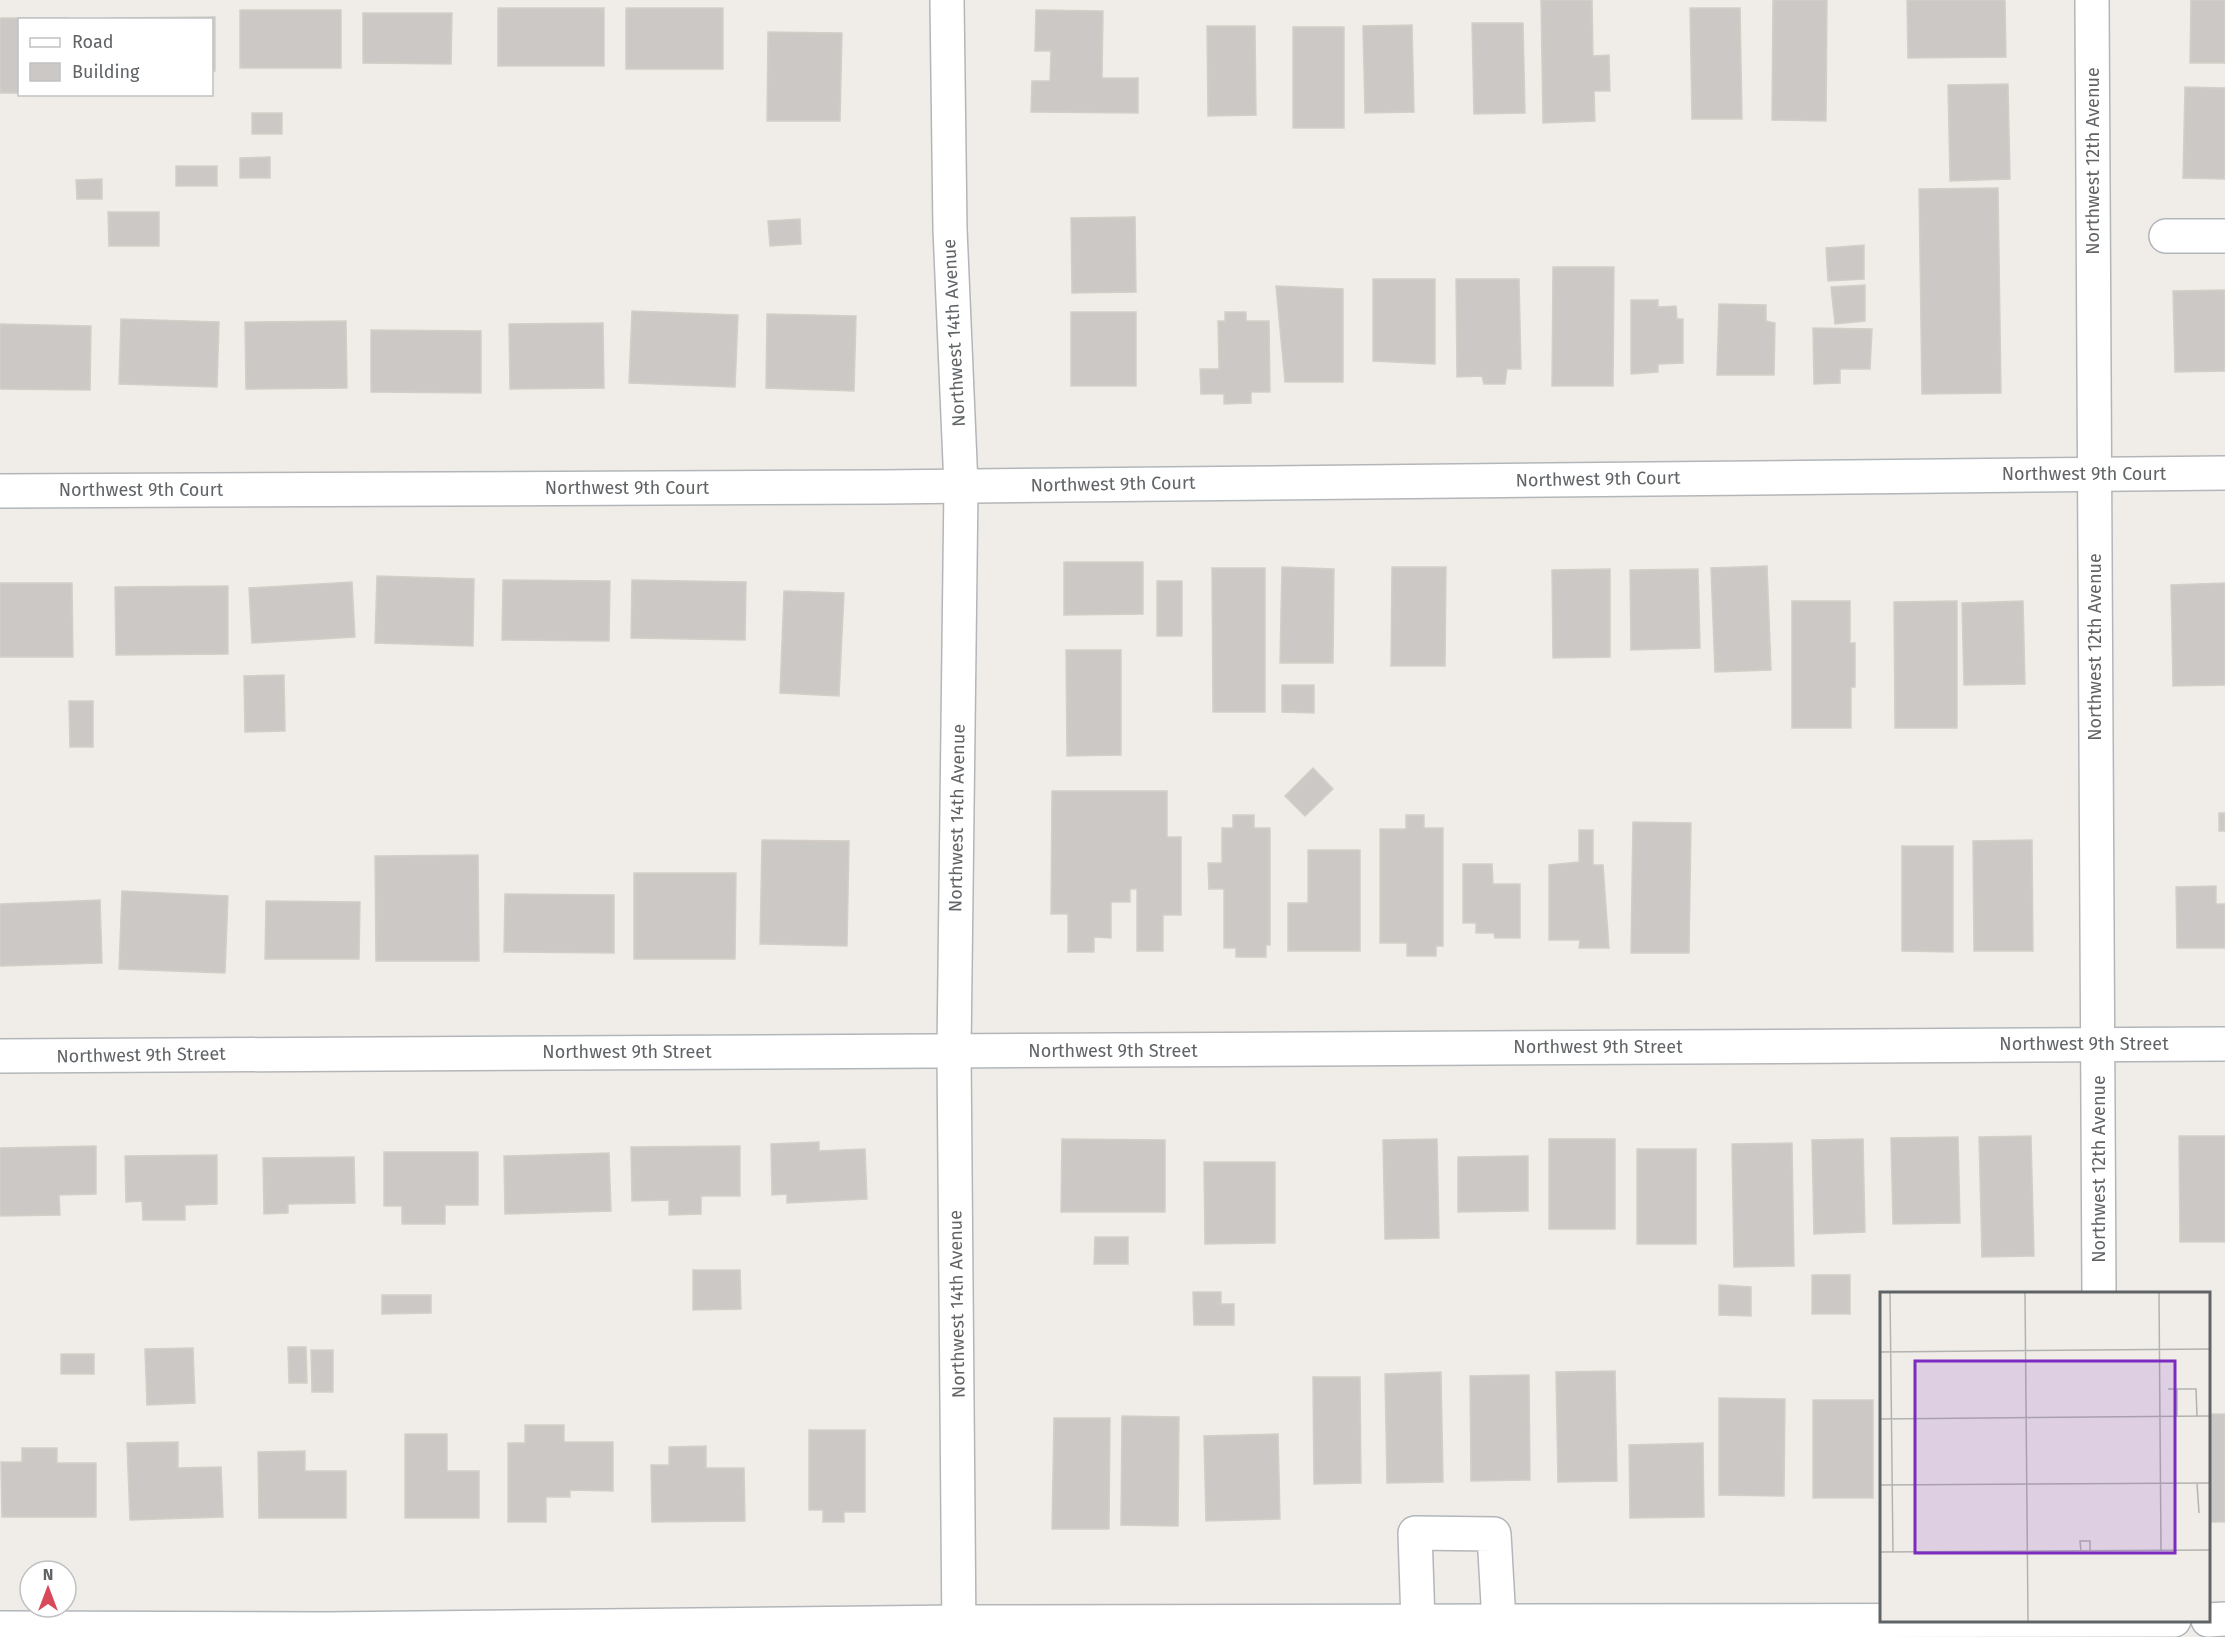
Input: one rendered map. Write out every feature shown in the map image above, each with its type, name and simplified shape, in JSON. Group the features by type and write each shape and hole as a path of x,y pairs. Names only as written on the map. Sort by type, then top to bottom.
{"street":[{"name":"Northwest 14th Avenue","path":"947,0 950,229 961,486 954,1051 959,1630"},
{"name":"Northwest 12th Avenue","path":"2092,0 2099,1292"},
{"path":"2166,236 2225,236"},
{"name":"Northwest 9th Court","path":"0,491 961,486 2225,473"},
{"name":"Northwest 9th Street","path":"0,1056 2225,1044"},
{"path":"1418,1622 1415,1533 1494,1534 1499,1622"},
{"path":"2210,1620 2225,1619"},
{"path":"0,1628 959,1630 1418,1622 1880,1621"}],"building":[{"path":"1541,0 1592,0 1593,56 1609,55 1610,91 1594,91 1595,121 1543,123"},
{"path":"1773,0 1827,0 1826,121 1772,120"},
{"path":"1907,0 2005,0 2006,57 1908,58"},
{"path":"2191,0 2225,0 2225,63 2190,63"},
{"path":"498,8 604,8 604,66 498,66"},
{"path":"626,8 723,8 723,69 626,69"},
{"path":"1690,8 1740,8 1742,119 1692,119"},
{"path":"240,10 341,10 341,68 240,68"},
{"path":"1036,10 1103,11 1102,78 1138,78 1138,113 1031,112 1032,81 1050,81 1051,51 1035,51"},
{"path":"363,13 452,13 451,64 363,63"},
{"path":"215,17 215,71 213,71 213,18 110,18"},
{"path":"0,18 18,18 18,93 0,93"},
{"path":"1472,23 1523,23 1525,113 1474,114"},
{"path":"1412,25 1414,112 1365,113 1363,26"},
{"path":"1207,26 1255,26 1256,115 1208,116"},
{"path":"1293,27 1344,27 1344,128 1293,128"},
{"path":"768,32 842,33 840,121 767,121"},
{"path":"2008,84 2010,179 1950,181 1948,85"},
{"path":"2185,87 2225,88 2225,179 2183,178"},
{"path":"252,113 282,113 282,134 252,134"},
{"path":"270,157 270,178 240,178 240,158"},
{"path":"176,166 217,166 217,186 176,186"},
{"path":"102,179 102,199 77,199 76,180"},
{"path":"1998,188 2001,393 1922,394 1919,189"},
{"path":"108,212 159,212 159,246 109,246"},
{"path":"1135,217 1136,292 1072,293 1071,218"},
{"path":"800,219 801,244 770,246 768,221"},
{"path":"1864,245 1864,279 1828,281 1826,248"},
{"path":"1553,267 1614,267 1613,386 1552,386"},
{"path":"1373,279 1435,279 1435,364 1373,361"},
{"path":"1456,279 1519,279 1521,369 1507,369 1505,384 1484,384 1482,376 1457,377"},
{"path":"1865,285 1865,321 1835,324 1831,287"},
{"path":"1276,286 1343,289 1343,382 1285,382"},
{"path":"2225,290 2225,371 2175,372 2173,291"},
{"path":"1631,300 1658,300 1658,307 1676,306 1677,319 1683,319 1683,363 1658,364 1658,372 1631,374"},
{"path":"1719,304 1766,305 1766,321 1775,323 1774,375 1717,375"},
{"path":"632,311 738,315 735,387 629,383"},
{"path":"1071,312 1136,312 1136,386 1071,386"},
{"path":"1225,312 1246,312 1246,321 1269,321 1270,392 1251,392 1251,403 1224,404 1224,394 1201,394 1200,369 1219,369 1218,321 1225,321"},
{"path":"767,314 856,316 854,391 766,388"},
{"path":"121,319 219,322 217,387 119,384"},
{"path":"346,321 347,388 246,389 245,322"},
{"path":"603,323 604,388 510,389 509,324"},
{"path":"0,324 91,326 90,390 0,389"},
{"path":"1813,328 1872,329 1870,369 1840,369 1840,383 1814,384"},
{"path":"371,330 481,331 481,393 371,392"},
{"path":"1064,562 1143,562 1143,614 1064,615"},
{"path":"1767,566 1771,670 1715,672 1711,568"},
{"path":"1282,567 1334,569 1333,663 1280,663"},
{"path":"1392,567 1446,567 1445,666 1391,666"},
{"path":"1212,568 1265,568 1265,712 1213,712"},
{"path":"1610,569 1610,657 1553,658 1552,570"},
{"path":"1698,569 1700,648 1631,650 1630,570"},
{"path":"377,576 474,579 473,646 375,643"},
{"path":"503,580 610,581 609,641 502,640"},
{"path":"632,580 746,582 745,640 631,638"},
{"path":"1157,581 1182,581 1182,636 1157,636"},
{"path":"352,582 355,637 252,643 249,588"},
{"path":"0,583 72,583 73,657 0,657"},
{"path":"2225,583 2225,685 2173,686 2171,585"},
{"path":"228,586 228,654 116,655 115,587"},
{"path":"784,591 844,593 839,696 780,693"},
{"path":"1792,601 1850,601 1850,643 1855,643 1855,687 1851,687 1851,728 1792,728"},
{"path":"1957,601 1957,728 1895,728 1894,602"},
{"path":"2023,601 2025,684 1964,685 1962,603"},
{"path":"1066,650 1121,650 1121,755 1067,756"},
{"path":"284,675 285,731 245,732 244,676"},
{"path":"1282,685 1314,685 1314,713 1282,712"},
{"path":"69,701 93,701 93,747 70,747"},
{"path":"1313,768 1333,789 1305,816 1285,796"},
{"path":"1052,791 1167,791 1167,837 1181,837 1181,915 1163,915 1163,951 1137,951 1137,889 1130,889 1130,902 1111,902 1111,938 1094,937 1094,952 1068,952 1068,914 1051,914"},
{"path":"2219,813 2225,813 2225,831 2219,831"},
{"path":"1233,815 1254,815 1254,828 1270,828 1270,945 1266,945 1266,957 1236,957 1236,948 1224,948 1224,889 1209,889 1208,863 1222,863 1222,828 1233,828"},
{"path":"1406,815 1424,815 1424,828 1443,828 1443,946 1436,946 1436,956 1407,956 1407,943 1380,943 1380,829 1406,829"},
{"path":"1633,822 1691,823 1689,953 1631,953"},
{"path":"1579,830 1593,830 1593,865 1603,865 1609,948 1579,948 1580,940 1549,940 1549,865 1579,862"},
{"path":"762,840 849,841 847,946 760,944"},
{"path":"2032,840 2033,951 1974,951 1973,841"},
{"path":"1902,846 1953,846 1953,952 1902,951"},
{"path":"1308,850 1360,850 1360,951 1288,951 1288,903 1308,903"},
{"path":"478,855 479,961 376,961 375,856"},
{"path":"1463,864 1492,864 1493,884 1520,884 1520,938 1495,938 1494,933 1476,933 1476,923 1463,923"},
{"path":"634,873 736,873 735,959 634,959"},
{"path":"2216,886 2216,904 2225,904 2225,948 2177,948 2176,887"},
{"path":"122,891 228,896 225,973 119,969"},
{"path":"505,894 614,895 614,953 504,952"},
{"path":"100,900 102,963 0,966 0,904"},
{"path":"266,901 360,902 359,959 265,959"},
{"path":"2031,1136 2034,1256 1982,1257 1979,1137"},
{"path":"2179,1136 2225,1136 2225,1242 2180,1242"},
{"path":"1958,1137 1960,1223 1893,1224 1891,1138"},
{"path":"1062,1139 1165,1140 1165,1212 1061,1212"},
{"path":"1437,1139 1439,1238 1385,1239 1383,1140"},
{"path":"1549,1139 1615,1139 1615,1229 1549,1229"},
{"path":"1863,1139 1865,1232 1814,1234 1812,1140"},
{"path":"819,1142 819,1151 865,1149 867,1199 787,1203 787,1194 772,1195 771,1144"},
{"path":"1792,1143 1794,1266 1734,1267 1732,1144"},
{"path":"96,1146 96,1194 59,1195 60,1215 0,1216 0,1148"},
{"path":"740,1146 740,1196 701,1196 701,1214 669,1215 669,1200 632,1201 631,1147"},
{"path":"1637,1149 1696,1149 1696,1244 1637,1244"},
{"path":"384,1152 478,1152 478,1205 445,1205 445,1224 402,1224 402,1206 384,1206"},
{"path":"609,1153 611,1211 505,1214 504,1156"},
{"path":"217,1155 217,1204 185,1205 185,1220 143,1220 142,1201 126,1202 125,1156"},
{"path":"1528,1156 1528,1211 1458,1212 1458,1157"},
{"path":"354,1157 355,1203 288,1204 288,1213 264,1214 263,1158"},
{"path":"1204,1162 1275,1162 1275,1243 1205,1244"},
{"path":"1095,1237 1128,1237 1128,1264 1094,1264"},
{"path":"693,1270 740,1270 741,1309 693,1310"},
{"path":"1812,1275 1850,1275 1850,1314 1812,1314"},
{"path":"1719,1285 1751,1287 1751,1316 1719,1315"},
{"path":"1193,1292 1221,1292 1221,1304 1234,1304 1234,1325 1194,1325"},
{"path":"382,1295 431,1295 431,1313 382,1314"},
{"path":"288,1347 306,1347 307,1383 289,1383"},
{"path":"193,1348 195,1403 147,1405 145,1349"},
{"path":"311,1350 333,1350 333,1392 312,1392"},
{"path":"61,1354 94,1354 94,1374 61,1374"},
{"path":"1615,1371 1617,1481 1558,1482 1556,1372"},
{"path":"1441,1372 1443,1482 1387,1483 1385,1374"},
{"path":"1529,1375 1530,1480 1471,1481 1470,1376"},
{"path":"1313,1377 1360,1377 1361,1483 1314,1484"},
{"path":"1719,1398 1785,1399 1784,1496 1719,1495"},
{"path":"1813,1400 1873,1400 1873,1498 1813,1498"},
{"path":"2210,1414 2225,1414 2225,1522 2210,1522"},
{"path":"1122,1416 1179,1417 1178,1526 1121,1525"},
{"path":"1054,1418 1110,1418 1109,1529 1052,1529"},
{"path":"525,1425 564,1425 564,1442 613,1442 613,1491 570,1490 570,1497 546,1497 546,1522 508,1522 508,1443 525,1443"},
{"path":"809,1430 865,1430 865,1512 844,1512 844,1522 823,1522 823,1510 809,1510"},
{"path":"405,1434 447,1434 447,1471 479,1471 479,1518 405,1518"},
{"path":"1278,1434 1280,1519 1206,1521 1204,1436"},
{"path":"178,1442 178,1468 221,1467 223,1517 130,1520 127,1443"},
{"path":"1703,1443 1704,1517 1630,1518 1629,1445"},
{"path":"706,1446 706,1468 744,1468 745,1521 652,1522 651,1465 669,1465 669,1447"},
{"path":"22,1448 57,1448 57,1463 96,1463 96,1517 2,1517 1,1462 22,1462"},
{"path":"305,1451 305,1471 346,1471 346,1518 259,1518 258,1452"}]}
